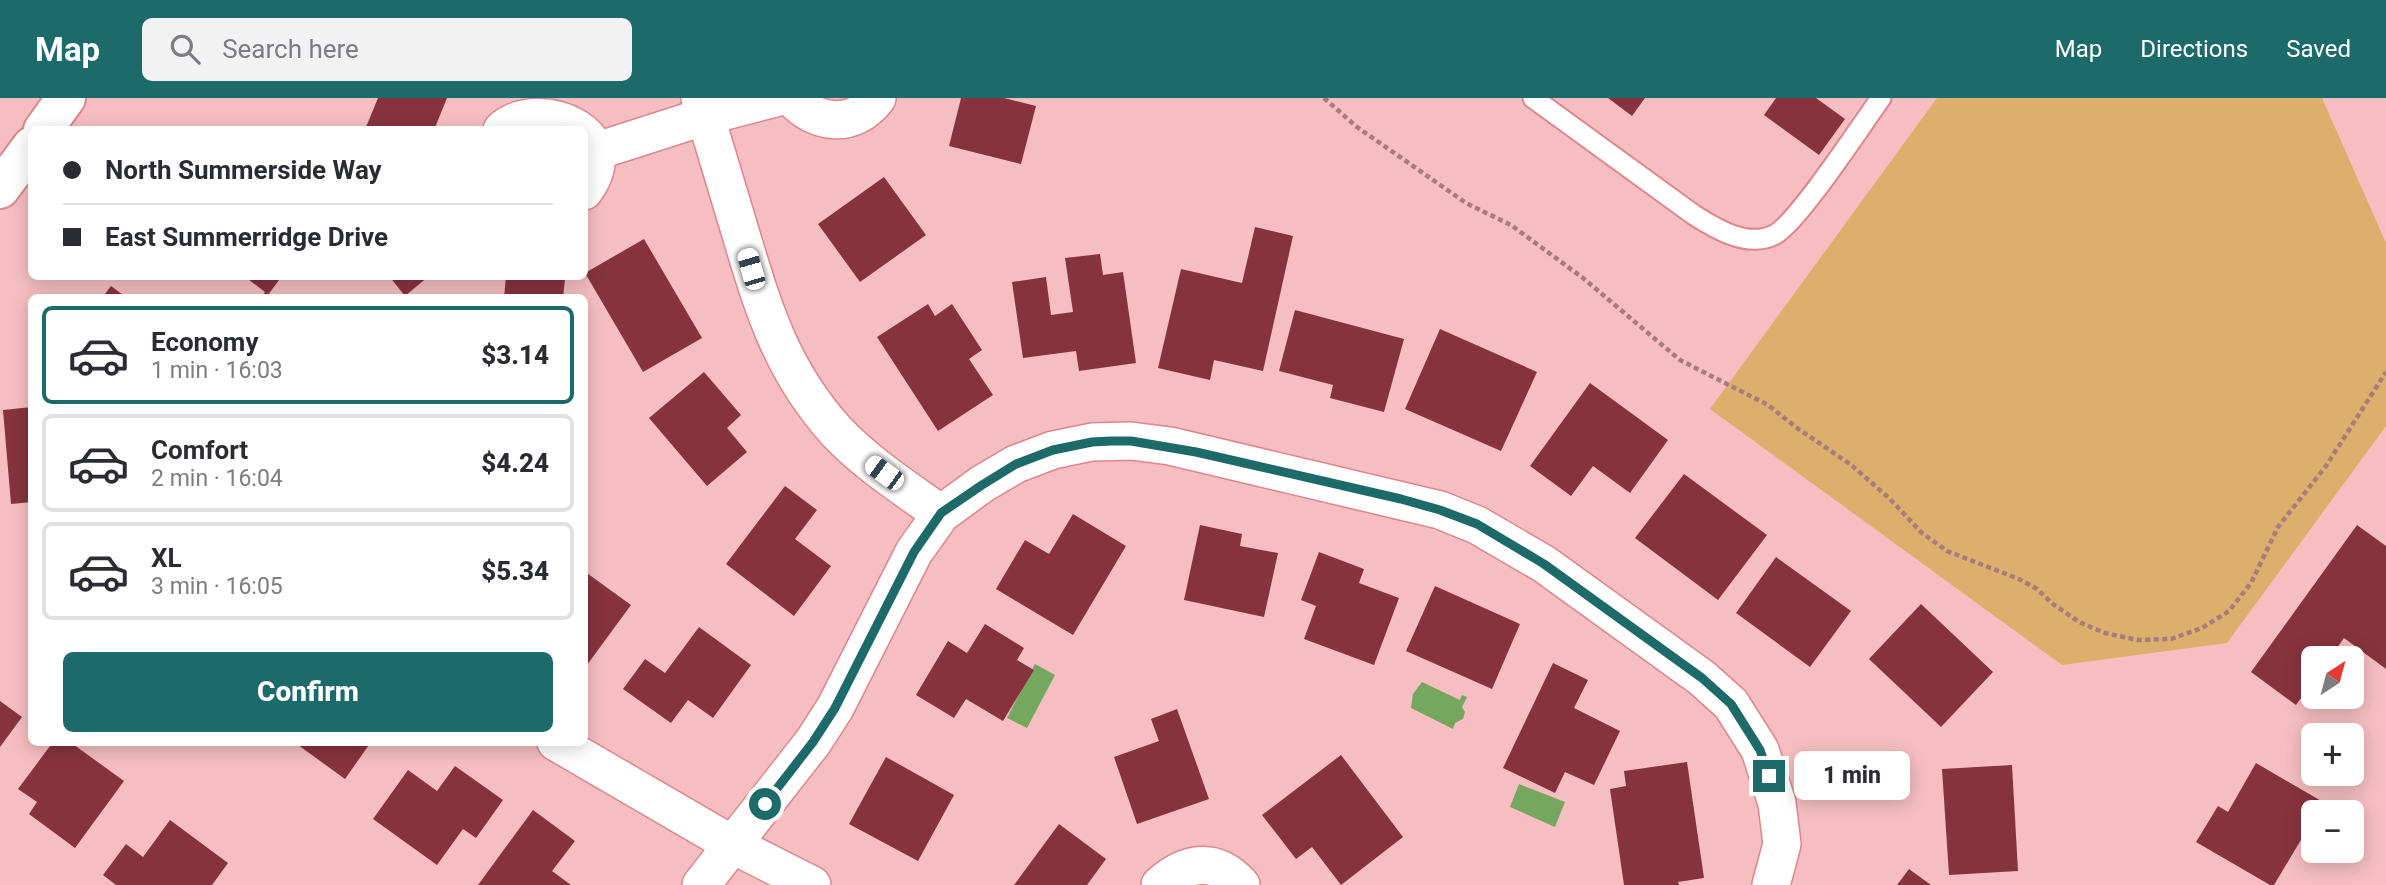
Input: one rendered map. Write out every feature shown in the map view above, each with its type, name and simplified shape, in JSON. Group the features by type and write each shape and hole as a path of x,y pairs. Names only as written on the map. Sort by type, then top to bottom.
{"main road":[{"path":"46,126 66,98"},
{"path":"0,189 28,151"}],"street":[{"path":"597,151 703,107 775,98"},
{"path":"792,98 802,110 821,119 841,120 860,114 877,98"},
{"path":"506,126 519,112 538,106 559,107 577,116 585,126"},
{"path":"703,107 771,331 789,366 811,400 836,431 864,459 941,513"},
{"path":"588,130 597,151 595,172 588,184"},
{"path":"701,885 813,742 835,708 914,552 941,513 1016,464 1053,450 1092,442 1131,441 1170,446 1440,510 1477,524 1555,572 1702,678 1731,704 1760,750 1777,803 1782,844 1771,885"},
{"path":"563,746 733,845 812,885"},
{"path":"1160,885 1175,872 1194,865 1215,866 1233,876 1241,885"}],"lane":[{"path":"1533,98 1702,220 1718,230 1748,239 1775,235 1797,214 1881,98"}],"path":[{"path":"1324,98 1357,127 1466,203 1511,225 1572,271 1680,360 1768,405 1850,464 1889,498 1922,533 1947,551 2020,579 2079,622 2105,634 2138,640 2171,639 2202,628 2229,611 2251,583 2278,527 2326,466 2386,372"}],"shaded area":[{"path":"1937,98 2322,98 2386,243 2386,426 2227,643 2062,665 1710,409"},
{"path":"1035,664 1055,675 1027,728 1007,718"},
{"path":"1422,682 1460,700 1462,695 1467,697 1462,707 1465,712 1463,719 1455,723 1453,729 1411,708 1413,694"},
{"path":"1519,784 1565,802 1555,827 1510,807"}],"building":[{"path":"378,98 447,98 436,126 366,126"},
{"path":"961,98 1004,98 1036,106 1021,164 949,146"},
{"path":"1608,98 1645,98 1632,116"},
{"path":"1776,98 1816,98 1845,119 1819,155 1764,115"},
{"path":"884,177 926,235 860,282 818,224"},
{"path":"1255,227 1293,236 1263,371 1214,360 1210,380 1158,368 1181,269 1242,283"},
{"path":"644,239 702,338 643,372 588,278 588,271"},
{"path":"1100,254 1103,275 1123,272 1136,363 1079,371 1076,351 1023,358 1012,282 1046,277 1051,315 1073,312 1065,258"},
{"path":"249,280 279,280 269,294 264,294 265,292"},
{"path":"392,280 424,280 407,294 403,294"},
{"path":"506,280 565,280 563,294 504,294"},
{"path":"111,286 122,294 105,294"},
{"path":"928,304 935,316 952,304 982,350 969,359 993,395 938,431 877,337"},
{"path":"1295,310 1404,339 1384,412 1330,398 1333,385 1279,371"},
{"path":"1440,329 1537,372 1501,451 1405,409"},
{"path":"704,372 741,415 727,428 747,452 707,486 649,418"},
{"path":"1590,383 1668,440 1630,493 1593,466 1571,496 1530,466"},
{"path":"28,407 28,502 11,504 3,410"},
{"path":"1684,474 1767,535 1718,600 1635,538"},
{"path":"785,486 817,510 795,539 831,566 794,616 726,564"},
{"path":"1073,514 1126,546 1073,635 996,589 1025,540 1049,554"},
{"path":"1200,525 1242,534 1240,546 1278,553 1264,617 1184,600"},
{"path":"2357,525 2386,546 2386,669 2364,653 2364,646 2355,646 2344,638 2338,646 2301,646 2301,698 2296,705 2251,672"},
{"path":"1319,552 1364,569 1359,583 1399,598 1374,665 1304,639 1316,606 1301,600"},
{"path":"1776,557 1851,611 1810,667 1736,613"},
{"path":"588,574 631,605 588,664"},
{"path":"1435,586 1520,624 1492,689 1406,651"},
{"path":"1921,604 1993,672 1941,727 1869,659"},
{"path":"985,624 1024,648 1017,660 1034,670 1003,721 966,699 954,718 916,695 948,641 967,653"},
{"path":"699,627 751,665 713,718 688,700 671,723 623,689 645,659 665,673"},
{"path":"1553,663 1588,680 1574,708 1620,731 1594,785 1565,772 1555,793 1503,768"},
{"path":"0,701 22,717 0,747"},
{"path":"1177,709 1209,799 1137,824 1114,757 1159,741 1151,719"},
{"path":"50,746 76,746 124,781 75,848 29,814 37,802 18,789"},
{"path":"300,746 368,746 345,779"},
{"path":"1341,755 1403,837 1341,885 1312,847 1296,859 1262,815"},
{"path":"886,757 954,795 918,861 849,824"},
{"path":"1687,762 1704,878 1678,882 1679,885 1624,885 1610,789 1626,786 1624,771"},
{"path":"2256,763 2320,800 2301,800 2301,840 2274,885 2196,842 2218,806 2228,812"},
{"path":"2012,765 2018,871 1949,875 1942,769"},
{"path":"455,766 503,800 476,838 463,829 437,865 373,819 408,770 437,791"},
{"path":"533,810 575,841 552,871 571,885 478,885"},
{"path":"170,820 228,863 212,885 116,885 103,875 126,844 143,857"},
{"path":"1059,824 1106,859 1087,885 1014,885"},
{"path":"1909,869 1931,885 1897,885"}],"route":[{"path":"765,804 813,742 835,708 914,552 941,513 1016,464 1053,450 1111,441 1170,446 1401,499 1477,524 1544,564 1702,678 1731,704 1760,750 1769,776"}]}
